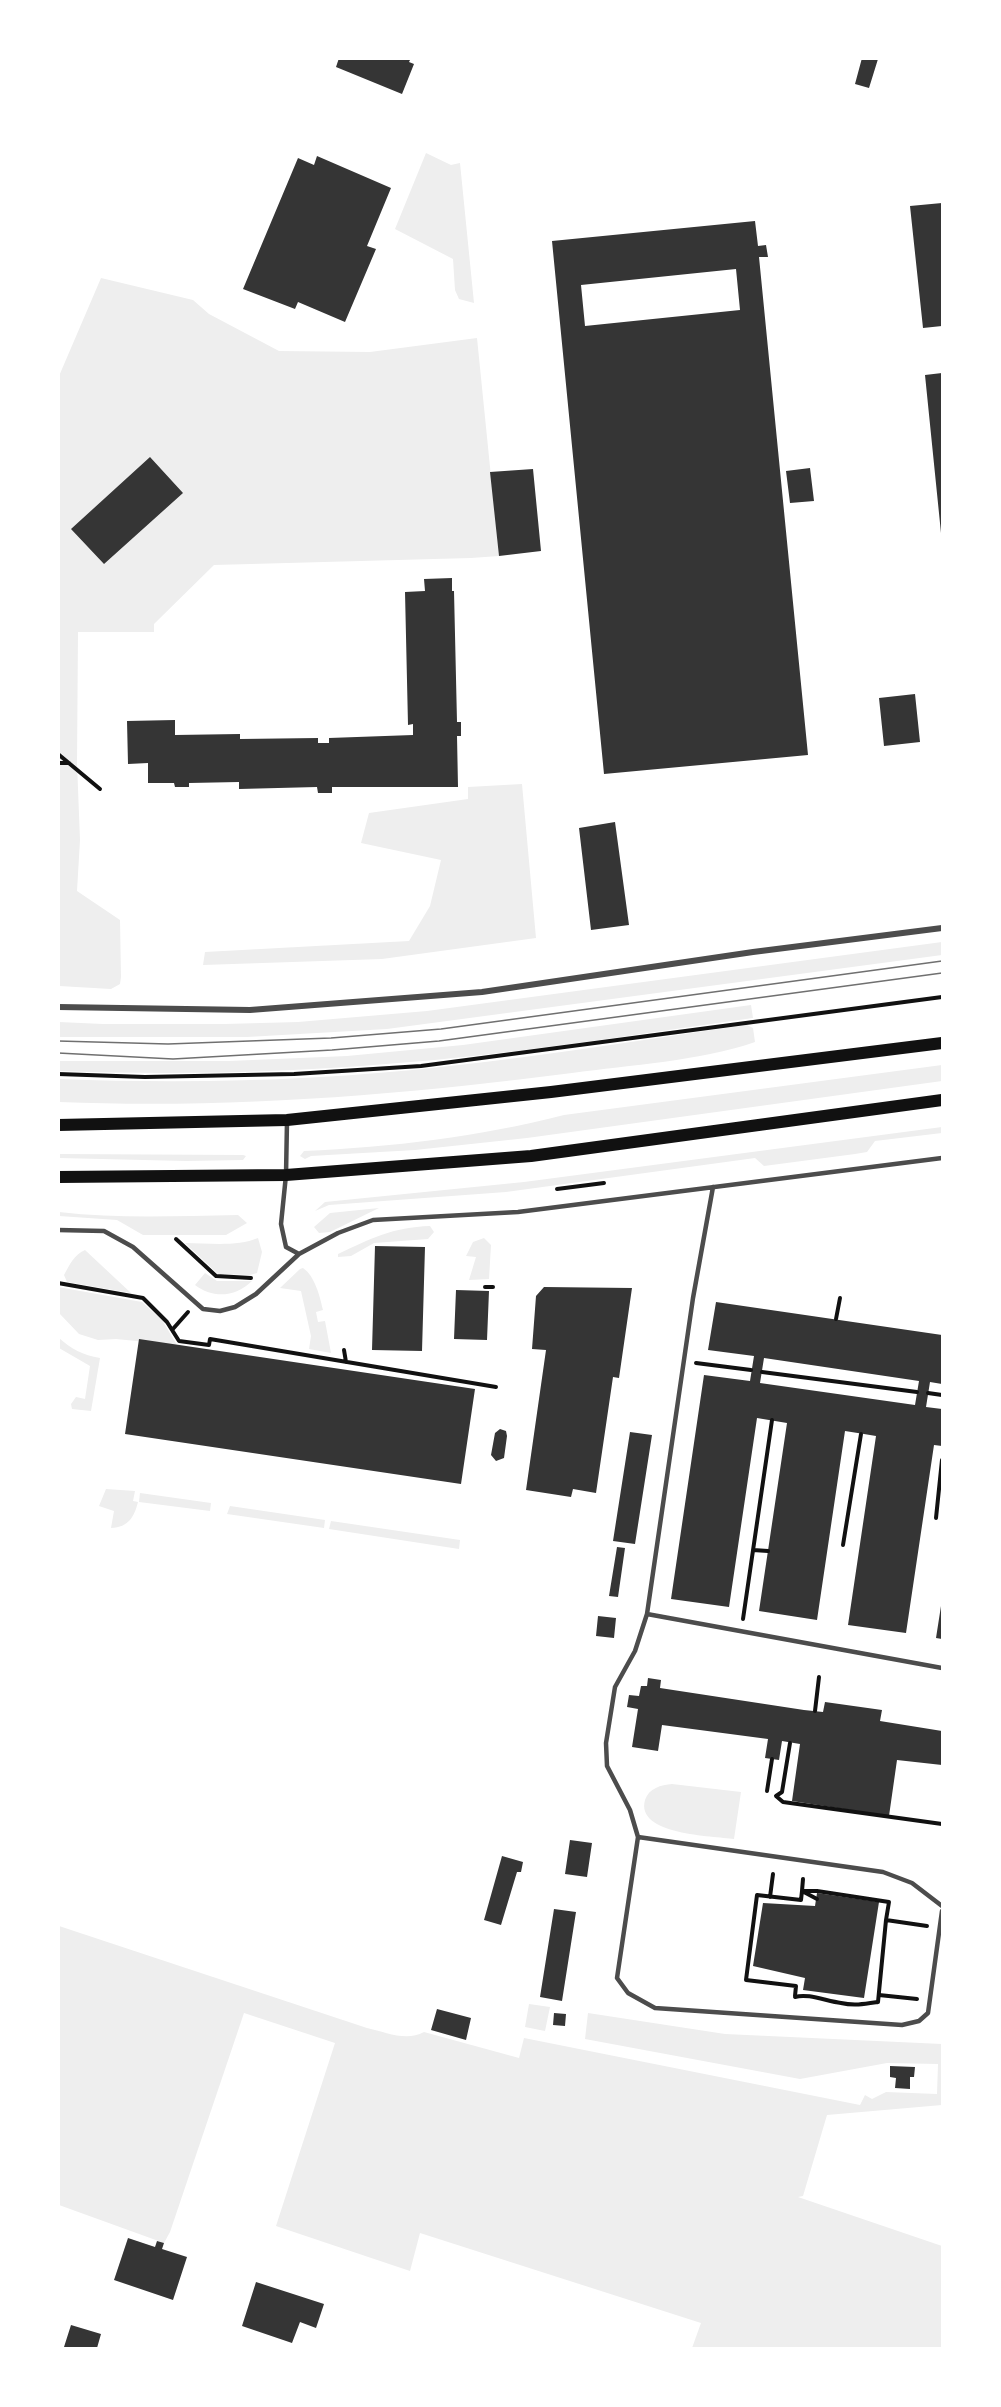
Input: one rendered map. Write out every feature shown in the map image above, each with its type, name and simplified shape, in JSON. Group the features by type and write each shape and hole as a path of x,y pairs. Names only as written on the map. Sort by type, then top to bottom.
{"main road":[{"path":"58,1125 287,1120 563,1090 942,1043"},
{"path":"58,1177 286,1174 531,1156 942,1100"}],"street":[{"path":"58,1007 250,1010 482,992 753,952 942,928"}],"lane":[{"path":"287,1120 286,1174 281,1224 286,1247 299,1254"},
{"path":"58,1230 104,1231 133,1247 203,1309 220,1311 235,1308 256,1294 299,1254 338,1233 373,1220 518,1212 942,1158"},
{"path":"713,1187 684,1362 647,1614 635,1652 615,1687 606,1743 607,1766 630,1810 638,1837 617,1978 628,1993 655,2008 902,2025 919,2021 928,2013 942,1911"},
{"path":"647,1614 942,1668"},
{"path":"638,1837 883,1872 912,1883 942,1906"}],"path":[{"path":"58,754 100,789"},
{"path":"58,763 69,763"},
{"path":"58,1074 145,1077 282,1074 421,1066 942,997"},
{"path":"557,1189 604,1183"},
{"path":"176,1239 216,1276 272,1279"},
{"path":"58,1283 142,1298 167,1322 178,1341 209,1346 210,1339 496,1387"},
{"path":"485,1287 493,1287"},
{"path":"836,1319 840,1298"},
{"path":"172,1330 196,1303"},
{"path":"344,1350 346,1362"},
{"path":"684,1362 752,1370"},
{"path":"762,1372 917,1392"},
{"path":"928,1393 942,1395"},
{"path":"742,1632 772,1420"},
{"path":"843,1545 861,1434"},
{"path":"936,1518 942,1460"},
{"path":"753,1550 768,1551"},
{"path":"815,1711 819,1677"},
{"path":"790,1743 782,1792 776,1796 783,1802 942,1824"},
{"path":"767,1791 772,1759"},
{"path":"770,1897 773,1874"},
{"path":"794,2017 796,1986 746,1980 757,1895 801,1900 803,1879"},
{"path":"795,1996 860,2005 878,2002 889,1902 817,1891 802,1891"},
{"path":"802,1891 817,1899"},
{"path":"886,1920 940,1927"},
{"path":"879,1995 930,2001"}],"shaded area":[{"path":"426,153 451,165 460,163 474,303 459,299 455,290 453,259 395,229"},
{"path":"101,278 193,300 209,314 279,351 370,352 477,338 499,556 214,565 154,624 154,632 78,632 77,763 80,840 77,891 120,920 121,977 120,984 111,989 59,986 59,376"},
{"path":"522,784 536,938 382,959 203,965 205,952 409,941 430,906 441,860 361,843 369,813 468,799 468,787"},
{"path":"942,942 942,955 387,1029 247,1037 59,1037 59,1022 225,1024 298,1022 427,1011"},
{"path":"751,1005 753,1018 570,1044 432,1060 263,1071 141,1073 59,1071 59,1061 229,1061 347,1056 463,1045"},
{"path":"747,1025 753,1028 755,1042 711,1054 665,1062 508,1081 380,1094 252,1102 123,1104 59,1102 59,1079 206,1081 352,1075 487,1062"},
{"path":"942,1065 942,1081 527,1138 415,1150 311,1156 305,1159 300,1156 304,1151 435,1140 564,1115"},
{"path":"942,1127 942,1133 875,1141 867,1152 855,1154 764,1166 755,1158 506,1192 329,1205 315,1211 325,1202 524,1182"},
{"path":"58,1154 246,1156 243,1160 186,1161 59,1158"},
{"path":"379,1208 330,1232 319,1233 314,1227 330,1213"},
{"path":"59,1212 126,1216 238,1215 247,1223 226,1235 143,1235 117,1220 59,1216"},
{"path":"430,1226 434,1232 428,1239 374,1243 351,1256 338,1257 338,1254 382,1235"},
{"path":"258,1238 262,1252 257,1273 250,1275 218,1274 185,1243 232,1244"},
{"path":"484,1238 491,1245 489,1279 469,1280 476,1257 466,1256 473,1242"},
{"path":"85,1250 131,1293 67,1282 64,1275 68,1267 75,1257"},
{"path":"303,1268 311,1276 319,1293 323,1310 316,1312 318,1322 325,1321 331,1353 309,1349 311,1336 301,1291 280,1288"},
{"path":"205,1273 217,1281 252,1281 232,1293 209,1293 195,1285"},
{"path":"58,1287 142,1302 162,1320 177,1345 116,1339 98,1340 79,1334 59,1313"},
{"path":"58,1337 78,1351 100,1358 91,1411 72,1409 71,1404 76,1397 85,1399 90,1366 59,1348"},
{"path":"106,1489 135,1491 133,1501 138,1502 130,1520 122,1526 111,1528 114,1511 99,1506"},
{"path":"140,1493 211,1503 210,1511 139,1502"},
{"path":"230,1506 325,1520 324,1528 227,1514"},
{"path":"331,1521 460,1540 459,1549 329,1529"},
{"path":"672,1784 741,1792 734,1839 678,1832 652,1820 645,1812 647,1796 656,1788"},
{"path":"59,1926 389,2034 410,2036 424,2032 519,2058 524,2038 860,2105 865,2095 872,2099 886,2092 937,2094 938,2064 887,2063 800,2079 585,2039 588,2013 725,2034 942,2044 942,2105 827,2115 803,2196 798,2197 942,2246 942,2348 692,2348 701,2323 420,2233 410,2271 276,2226 335,2043 244,2013 170,2232 164,2243 59,2205"},
{"path":"529,2004 550,2007 545,2031 525,2027"}],"building":[{"path":"339,58 411,58 409,62 414,64 402,94 336,67"},
{"path":"862,58 878,59 869,88 855,84"},
{"path":"317,156 391,188 367,246 376,249 345,322 298,302 295,309 243,289 298,158 314,165"},
{"path":"942,203 942,326 923,328 910,206"},
{"path":"755,221 758,246 766,245 768,257 759,257 808,755 604,774 552,241","holes":["736,269 740,310 585,326 581,285"]},
{"path":"942,373 942,533 941,533 925,375"},
{"path":"150,457 183,493 104,564 71,529"},
{"path":"810,468 814,501 790,503 786,471"},
{"path":"533,469 541,551 499,556 490,472"},
{"path":"452,578 457,722 461,722 461,736 457,736 458,787 332,787 332,793 318,793 317,787 239,789 239,782 189,783 189,787 175,787 174,783 148,783 148,763 128,764 127,721 175,720 175,735 240,734 240,739 318,738 318,743 329,743 329,738 413,735 413,724 408,725 405,592 425,591 424,579"},
{"path":"915,694 920,742 884,746 879,698"},
{"path":"615,822 629,925 591,930 579,828"},
{"path":"375,1246 425,1247 422,1351 372,1350"},
{"path":"544,1287 632,1288 619,1378 613,1377 596,1493 573,1489 571,1497 526,1490 546,1350 532,1349 536,1296"},
{"path":"456,1290 489,1291 487,1340 454,1339"},
{"path":"716,1302 942,1335 942,1384 930,1382 926,1407 942,1409 942,1446 934,1445 906,1633 848,1625 876,1436 845,1431 817,1620 759,1611 787,1423 757,1418 729,1607 671,1599 704,1375 750,1381 754,1356 708,1350","holes":["764,1358 919,1381 915,1405 760,1383"]},
{"path":"139,1339 475,1389 461,1484 125,1434"},
{"path":"500,1429 506,1431 507,1436 504,1458 496,1461 491,1455 495,1433"},
{"path":"630,1432 652,1435 635,1544 613,1541"},
{"path":"617,1547 625,1548 618,1597 609,1596"},
{"path":"942,1606 942,1639 936,1638"},
{"path":"598,1616 616,1618 614,1638 596,1636"},
{"path":"648,1678 661,1680 660,1688 804,1710 823,1712 825,1702 882,1710 880,1721 942,1731 942,1765 897,1760 889,1816 792,1801 800,1744 782,1741 779,1760 765,1758 768,1739 662,1725 658,1751 632,1747 638,1709 627,1707 629,1695 639,1696 641,1686 647,1686"},
{"path":"570,1840 592,1843 587,1877 565,1874"},
{"path":"502,1856 523,1862 521,1872 517,1872 501,1925 484,1920"},
{"path":"817,1893 879,1902 864,1998 803,1990 805,1978 753,1966 763,1903 815,1906"},
{"path":"554,1909 576,1912 562,2001 540,1997"},
{"path":"437,2009 471,2018 466,2040 431,2030"},
{"path":"554,2013 566,2014 565,2026 553,2025"},
{"path":"890,2066 915,2067 914,2077 910,2077 910,2089 895,2088 896,2078 890,2077"},
{"path":"128,2238 155,2247 157,2241 164,2243 162,2249 187,2257 173,2300 114,2280"},
{"path":"256,2282 324,2304 316,2328 300,2322 292,2343 242,2326"},
{"path":"71,2325 101,2334 97,2348 64,2347"}],"tram line":[{"path":"58,1041 168,1044 331,1038 441,1029 942,961"},
{"path":"58,1053 173,1059 439,1041 942,973"}]}
